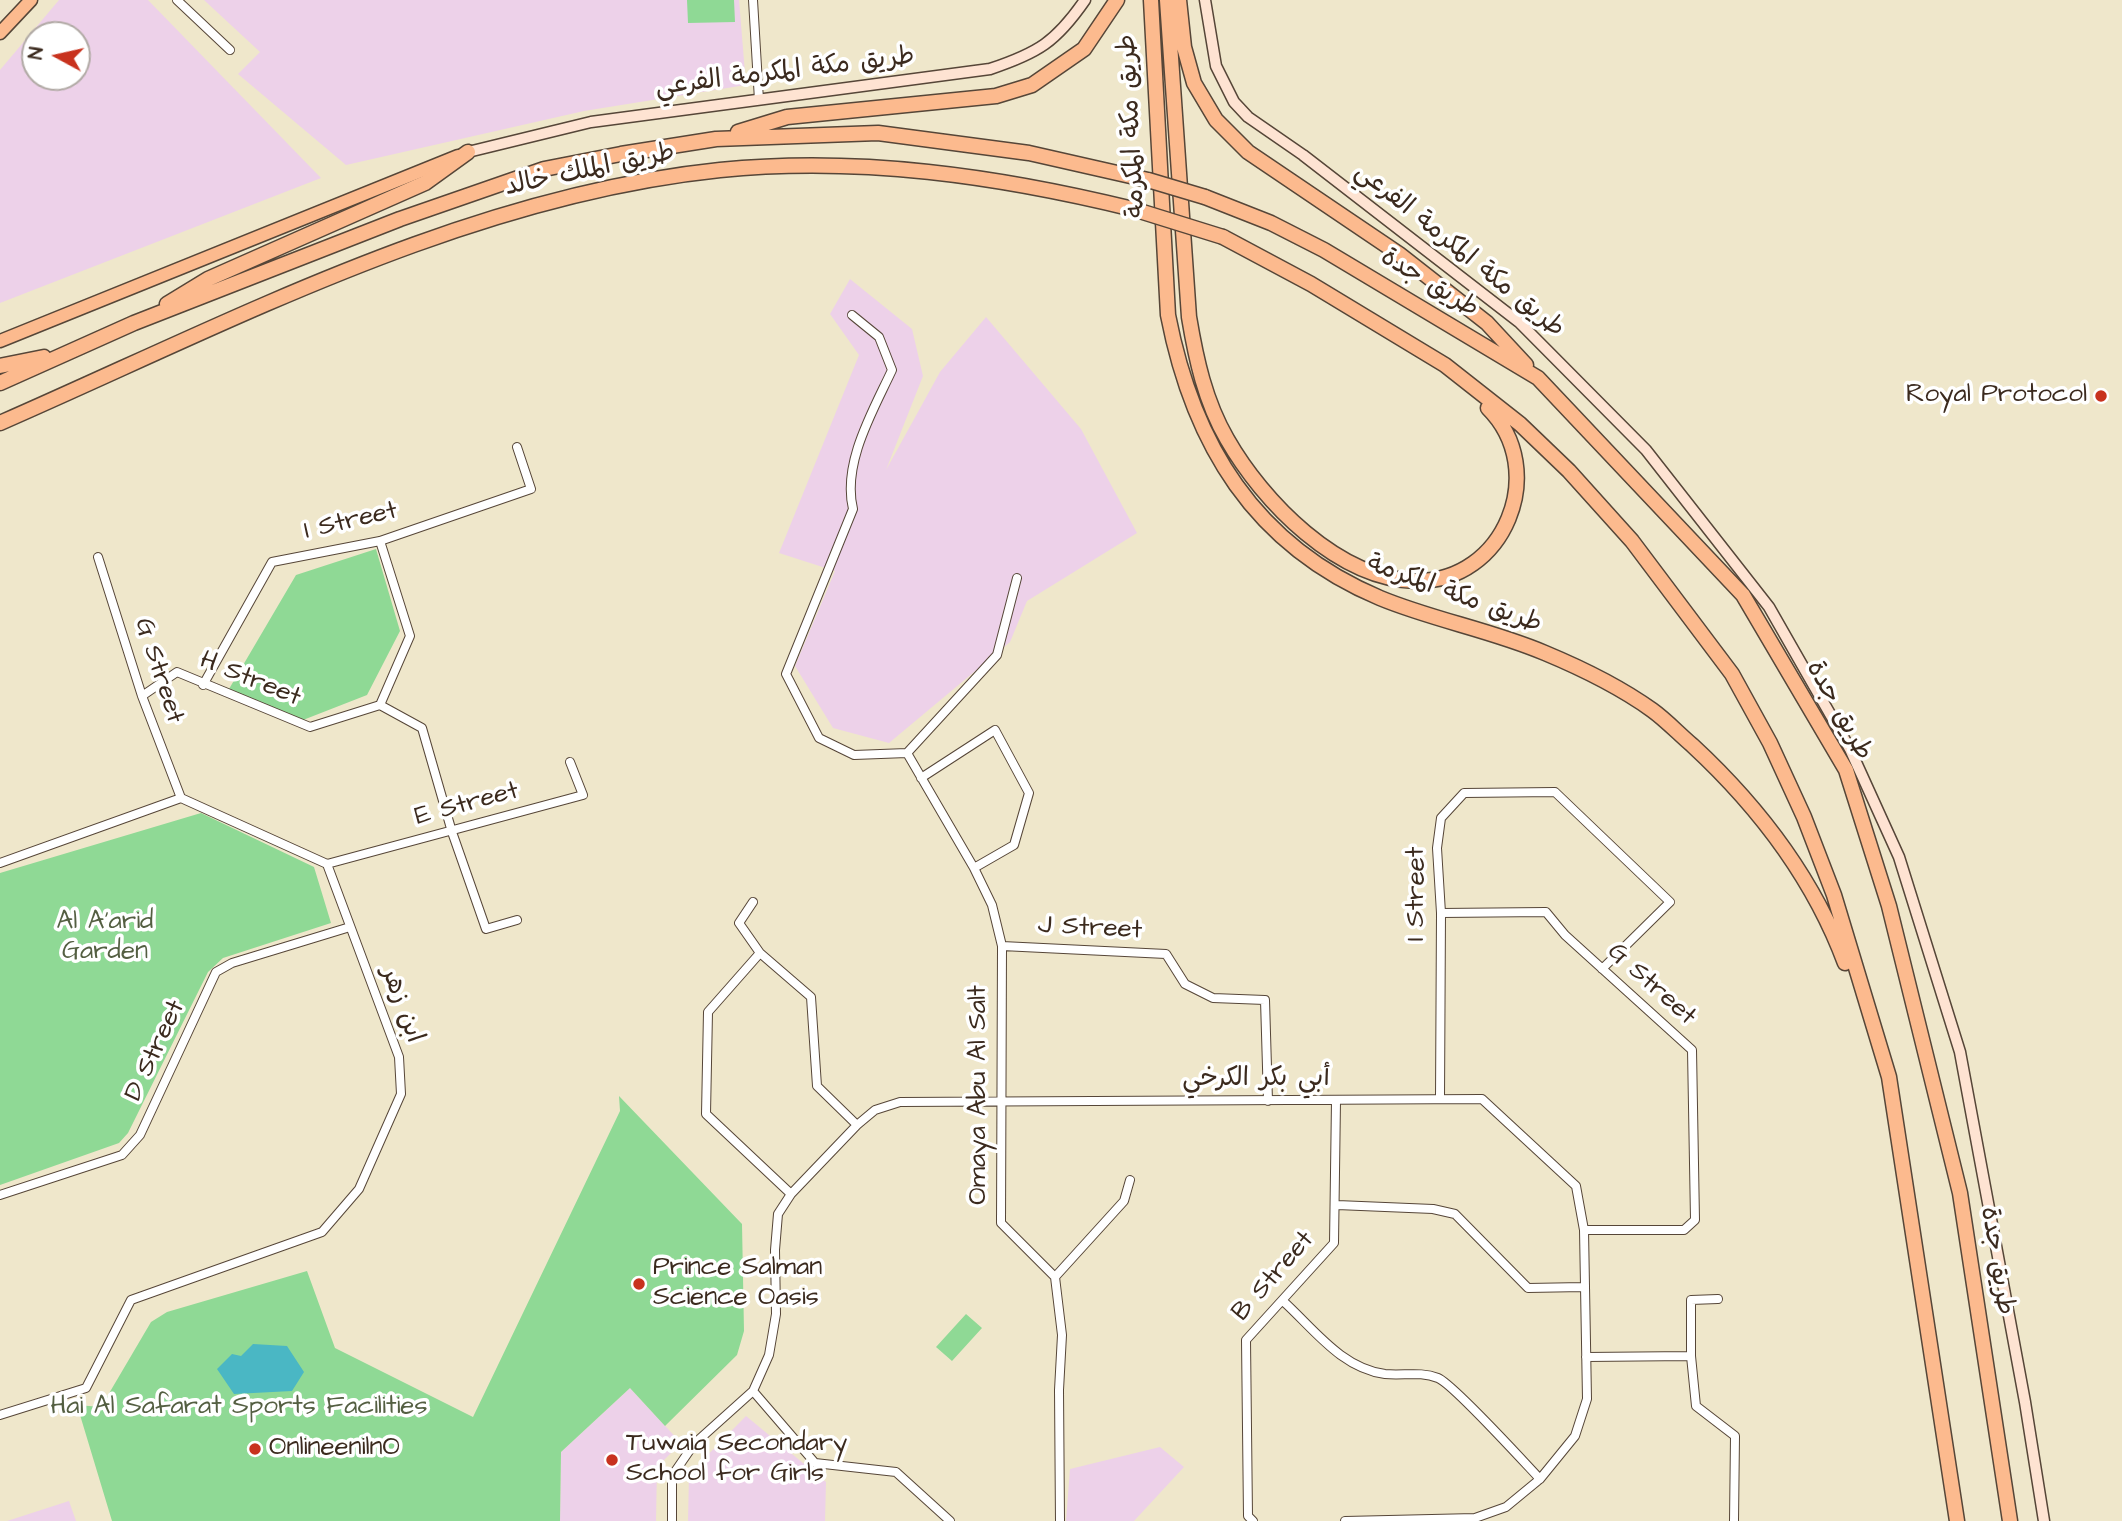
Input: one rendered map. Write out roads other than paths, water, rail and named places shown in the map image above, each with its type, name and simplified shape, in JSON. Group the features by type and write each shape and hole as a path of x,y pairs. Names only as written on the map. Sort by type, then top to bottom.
{"highway":[{"path":"716,139 787,117 996,96 1032,85 1084,49 1117,0"},
{"name":"طريق مكة المكرمة","path":"1152,0 1168,315 1177,363 1194,415 1218,459 1250,505 1291,544 1336,578 1381,598 1545,653 1598,678 1653,710 1717,768 1758,812 1801,871 1829,919 1889,1077"},
{"name":"طريق مكة المكرمة","path":"1167,0 1184,267 1198,365 1226,438 1247,469 1301,530 1362,570 1417,581 1441,577 1468,567 1488,550 1505,528 1516,502 1518,469 1513,443 1500,420 1445,365"},
{"path":"1179,0 1184,47 1194,83 1216,120 1248,152 1399,254 1487,323 1538,378"},
{"name":"طريق الملك خالد","path":"0,383 134,323 400,219 544,169 716,139 878,133 1029,153 1148,180 1205,197"},
{"path":"134,323 208,279 425,183 468,152"},
{"name":"طريق الملك خالد","path":"0,423 374,259 480,220 605,188 720,170 851,166 1001,181 1133,209 1223,237 1311,284 1445,365"},
{"name":"طريق جدة","path":"1205,197 1272,223 1324,250 1538,378 1743,595 1846,770 1889,906 1960,1193 2010,1521"},
{"path":"0,366 66,354"},
{"path":"1445,365 1520,424 1569,471 1632,541 1732,674 1770,743 1804,817 1834,895 1889,1077 1958,1521"}],"main road":[{"path":"0,33 31,0"},
{"path":"0,341 468,152"}],"street":[{"path":"177,0 230,50"},
{"path":"753,0 759,100"},
{"name":"طريق مكة المكرمة الفرعي","path":"468,152 591,122 990,69 1044,47 1064,30 1085,0"},
{"name":"طريق مكة المكرمة الفرعي","path":"1205,0 1216,66 1234,102 1248,117 1303,155 1519,322 1646,450 1769,607 1850,749 1899,858 1961,1052 2044,1521"},
{"path":"852,314 879,337 892,370 868,423 854,464 849,493 853,509 786,674 819,738 854,755 908,753 997,655 1017,578"},
{"name":"I Street","path":"203,685 272,562 380,541 531,489 517,447"},
{"path":"380,541 410,636 380,705 422,728 452,832 486,929 517,920"},
{"name":"G Street","path":"98,557 142,696 181,798"},
{"name":"H Street","path":"142,696 177,672 310,727 380,705"},
{"path":"921,778 995,730 1029,793 1014,845 974,868"},
{"name":"Omaya Abu Al Salt","path":"908,753 974,868 992,905 1002,946 1000,1223 1055,1277"},
{"name":"E Street","path":"327,863 452,832 583,795 570,762"},
{"name":"I Street","path":"1440,1098 1441,913 1437,848 1441,818 1464,793 1555,792 1670,902 1602,969"},
{"path":"0,863 181,798 327,863"},
{"name":"ابن زهر","path":"0,1415 86,1388 131,1300 322,1231 359,1189 401,1094 399,1057 327,863"},
{"path":"753,902 738,923 760,953 811,997 817,1086 857,1125"},
{"name":"G Street","path":"1441,913 1546,912 1602,969 1692,1050 1695,1220 1684,1230 1584,1230"},
{"name":"D Street","path":"0,1195 122,1155 140,1135 216,972 232,963 350,927"},
{"name":"J Street","path":"1002,946 1166,954 1185,984 1213,998 1265,1000 1268,1101"},
{"path":"760,953 708,1012 706,1114 790,1194"},
{"name":"أبي بكر الكرخي","path":"672,1521 672,1476 694,1444 753,1391 769,1355 776,1314 775,1250 778,1214 790,1194 875,1110 900,1102 1482,1099 1564,1172 1576,1186 1584,1230 1587,1399 1575,1436 1540,1479 1506,1507 1475,1518 1345,1521"},
{"name":"B Street","path":"1253,1521 1248,1516 1246,1340 1334,1243 1336,1101"},
{"path":"1060,1521 1059,1390 1062,1335 1055,1277 1124,1201 1130,1180"},
{"path":"1336,1205 1433,1209 1455,1214 1528,1288 1583,1287"},
{"path":"1718,1299 1691,1300 1691,1356 1696,1406 1735,1436 1734,1521"},
{"path":"1283,1301 1337,1355 1360,1368 1386,1374 1417,1373 1440,1378 1540,1479"},
{"path":"1586,1357 1691,1356"},
{"path":"753,1391 815,1463 896,1472 950,1521"}],"water":[{"path":"253,1344 287,1346 304,1372 292,1391 234,1394 217,1369 232,1354 241,1356"}],"place":[{"name":"Royal Protocol","path":"2101,396"},
{"name":"Prince Salman Science Oasis","path":"639,1284"},
{"name":"OnlineenilnO","path":"255,1449"},
{"name":"Tuwaiq Secondary School for Girls","path":"612,1460"}],"park label":[{"name":"Al A'arid Garden","path":"105,938"},
{"name":"Hai Al Safarat Sports Facilities","path":"239,1408"}]}
